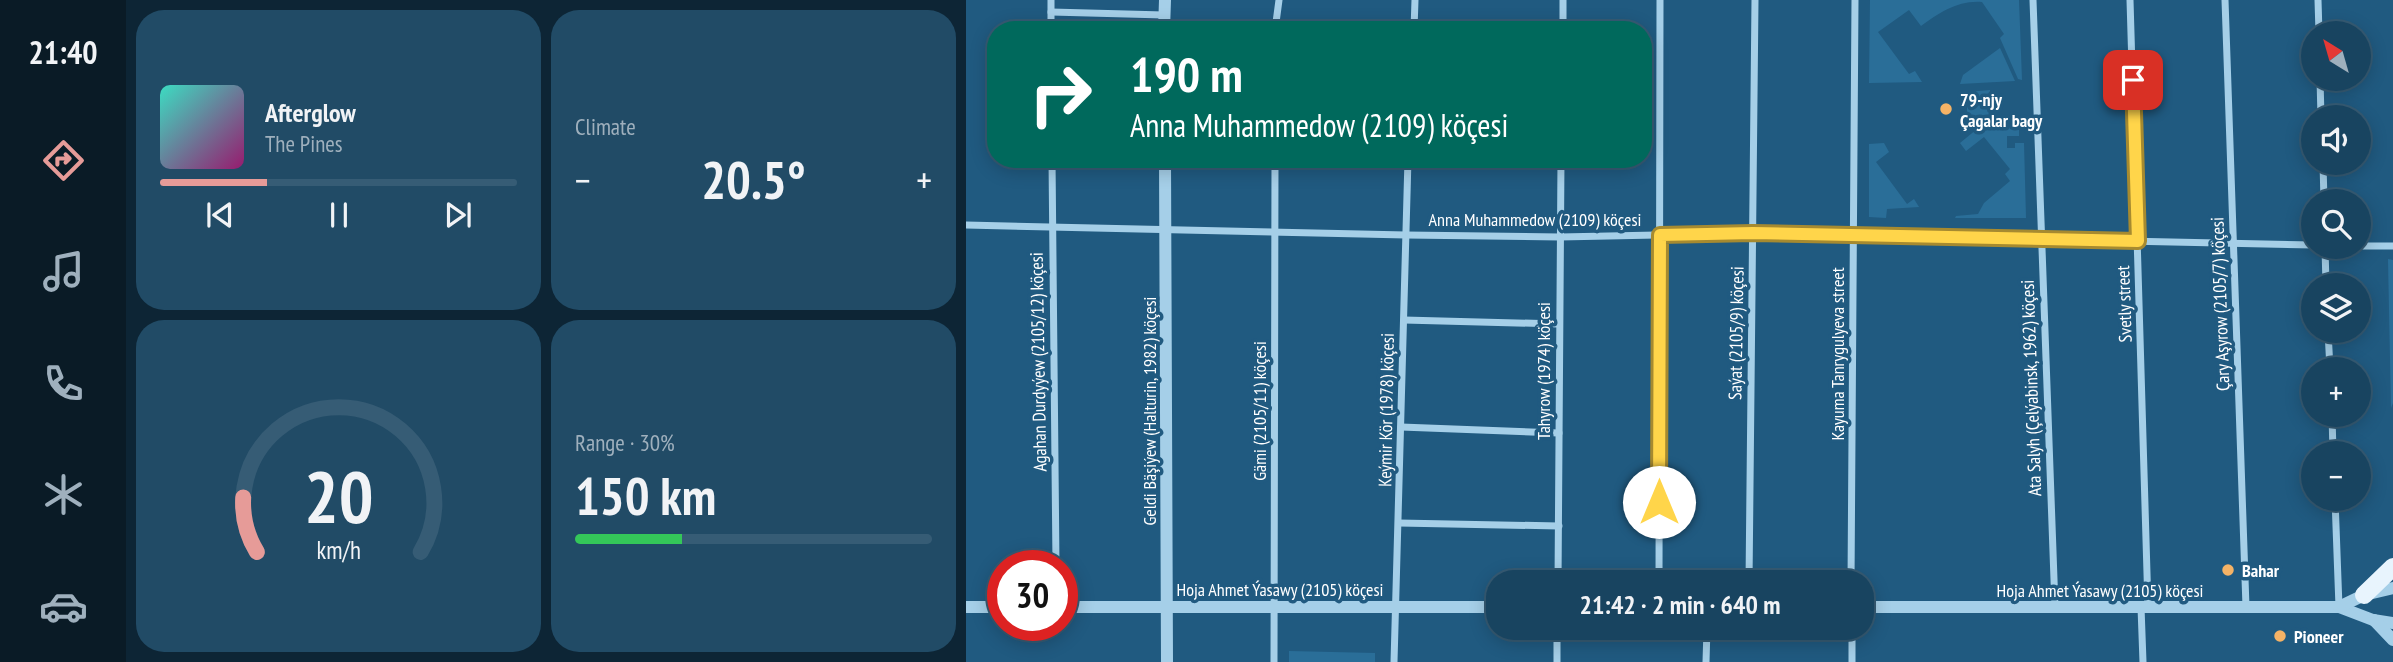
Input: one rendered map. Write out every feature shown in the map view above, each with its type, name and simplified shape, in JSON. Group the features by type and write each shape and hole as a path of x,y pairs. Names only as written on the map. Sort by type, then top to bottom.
{"main road":[{"path":"2364,595 2393,567"}],"street":[{"path":"1051,0 1051,21"},
{"path":"1164,21 1165,0"},
{"path":"1276,21 1279,0"},
{"path":"1414,21 1415,0"},
{"path":"1563,0 1563,21"},
{"path":"1659,570 1660,0"},
{"name":"Saýat (2105/9) köçesi","path":"1749,570 1755,0"},
{"name":"Kayuma Tanrygulyeva street","path":"1852,570 1856,0"},
{"name":"Ata Salyh (Çelýabinsk, 1962) köçesi","path":"2033,0 2055,607"},
{"name":"Svetly street","path":"2130,0 2138,241 2145,607 2143,662"},
{"name":"Çary Aşyrow (2105/7) köçesi","path":"2225,0 2246,607"},
{"path":"2318,0 2319,21"},
{"path":"1051,12 1164,15"},
{"name":"Agahan Durdyýew (2105/12) köçesi","path":"1052,168 1056,550"},
{"name":"Geldi Bäşiýew (Halturin, 1982) köçesi","path":"1165,168 1167,662"},
{"name":"Gämi (2105/11) köçesi","path":"1275,168 1275,662"},
{"name":"Keýmir Kör (1978) köçesi","path":"1394,662 1408,168"},
{"name":"Tahyrow (1974) köçesi","path":"1558,570 1561,168"},
{"name":"Anna Muhammedow (2109) köçesi","path":"966,225 1560,237 1753,233 2301,245"},
{"path":"2371,246 2393,247"},
{"path":"1404,320 1558,324"},
{"path":"1401,427 1559,433"},
{"path":"2335,511 2339,607"},
{"path":"1399,523 1559,527"},
{"name":"Hoja Ahmet Ýasawy (2105) köçesi","path":"2339,607 2364,595 2393,589"},
{"path":"966,607 987,607"},
{"name":"Hoja Ahmet Ýasawy (2105) köçesi","path":"1078,607 1486,607"},
{"name":"Hoja Ahmet Ýasawy (2105) köçesi","path":"1874,607 2339,607 2374,620 2393,623"},
{"path":"2374,620 2393,640"},
{"path":"1557,662 1558,640"},
{"path":"1706,662 1707,640"},
{"path":"1852,640 1853,662"}],"shaded area":[{"path":"1870,0 2019,0 2022,80 2018,79 2000,38 2004,34 1982,2 1973,2 1949,8 1921,26 1909,10 1878,32 1909,74 1915,71 1922,82 1869,83"},
{"path":"2000,48 2015,81 1960,84 1963,75"},
{"path":"1990,90 1995,128 2019,126 2019,136 2007,136 2007,148 2015,148 2015,143 2024,143 2026,218 1955,218 1978,214 1984,203 2010,181 2005,174 2010,169 1984,137 1966,151 1960,143 1977,129 1967,111 1967,92"},
{"path":"1884,143 1889,152 1876,162 1907,204 1914,199 1919,207 1887,209 1886,218 1869,217 1869,144"},
{"path":"2388,259 2393,260 2391,408"},
{"path":"1289,651 1375,653 1375,662 1289,662"}],"place":[{"name":"79-njy Çagalar bagy","path":"1946,109"},
{"name":"Bahar","path":"2228,570"},
{"name":"Pioneer","path":"2280,636"}],"route":[{"path":"1659,502 1660,235 1753,233 2138,241 2133,80"}]}
